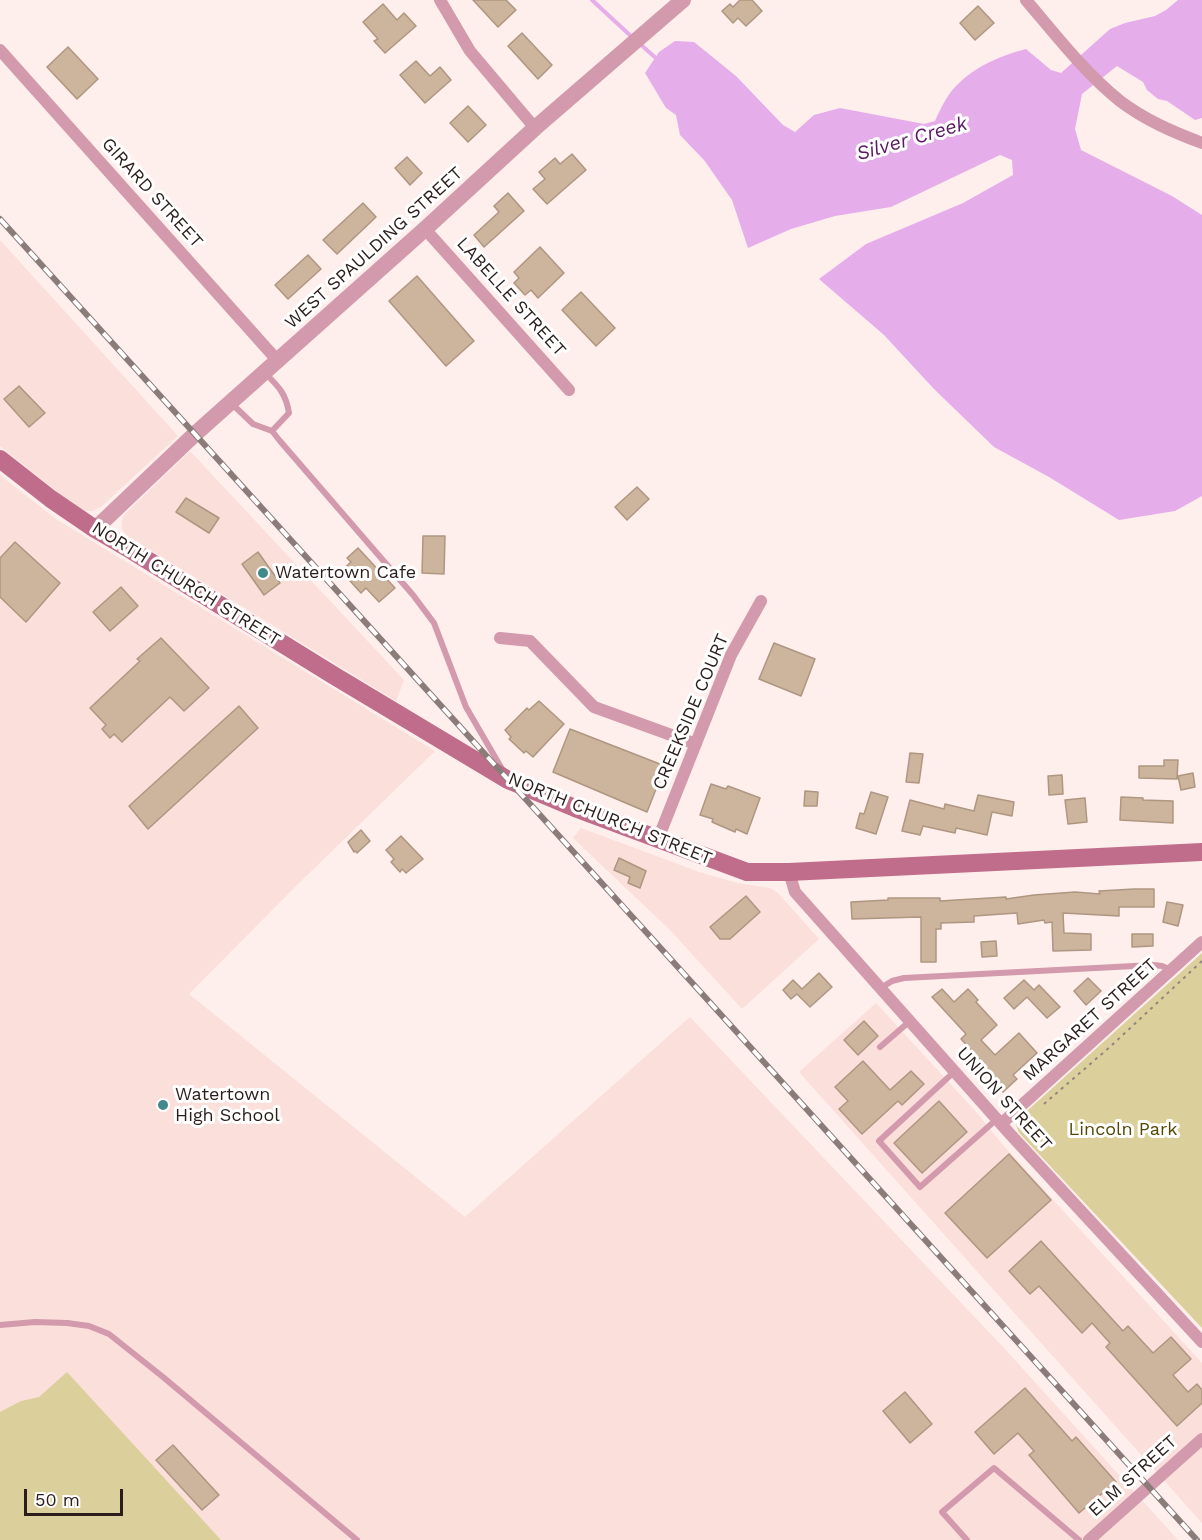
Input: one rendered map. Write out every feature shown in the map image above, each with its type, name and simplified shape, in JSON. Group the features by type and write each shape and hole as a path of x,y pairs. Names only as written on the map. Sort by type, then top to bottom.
{"main road":[{"name":"NORTH CHURCH STREET","path":"0,459 44,494 95,529 508,780 574,808 747,872 789,872 1202,852"}],"street":[{"path":"440,0 470,51 535,128"},
{"name":"WEST SPAULDING STREET","path":"95,529 230,402 426,229 535,128 683,0"},
{"path":"1026,0 1072,53 1120,100 1155,123 1202,143"},
{"name":"GIRARD STREET","path":"0,50 277,360"},
{"name":"LABELLE STREET","path":"426,229 569,390"},
{"name":"CREEKSIDE COURT","path":"658,839 731,655 761,601"},
{"path":"500,638 530,641 594,707 696,744"},
{"name":"UNION STREET","path":"789,872 795,892 999,1121 1202,1342"},
{"name":"MARGARET STREET","path":"999,1121 1202,942"},
{"name":"ELM STREET","path":"1089,1540 1202,1439"}],"lane":[{"path":"264,372 282,390 288,404 289,413 272,430"},
{"path":"230,402 253,424 272,430 413,595 434,623 466,707 508,780"},
{"path":"880,988 892,981 904,978 1153,965 1171,970"},
{"path":"880,1047 910,1021"},
{"path":"955,1071 879,1141 920,1187 999,1121"},
{"path":"0,1325 35,1322 67,1323 89,1326 109,1334 164,1377 357,1540"},
{"path":"967,1540 942,1512 994,1468 1078,1540"}],"path":[{"path":"1043,1104 1111,1046 1202,961"}],"shaded area":[{"path":"0,240 178,436 101,507 93,511 85,511 70,502 0,446"},
{"path":"190,451 404,680 396,701 126,535 122,529 124,515"},
{"path":"0,475 56,519 435,751 189,994 465,1217 690,1017 1004,1348 1178,1540 0,1540"},
{"path":"581,828 699,872 737,883 770,888 778,893 819,939 742,1009 670,930 573,838"},
{"path":"876,1003 1202,1363 1202,1523 799,1072"}],"green space":[{"name":"Lincoln Park","path":"1202,953 1202,1328 1021,1135 1017,1126 1018,1119"},
{"path":"67,1372 221,1540 0,1540 0,1412 21,1401 39,1397"}],"water":[{"path":"1178,0 1202,0 1202,118 1195,120 1167,101 1158,99 1147,90 1143,82 1117,66 1082,94 1075,129 1081,150 1172,196 1202,215 1202,496 1175,511 1119,520 1049,477 994,447 934,389 884,335 819,279 866,244 963,203 1013,175 1012,160 1000,155 891,207 835,216 791,229 748,248 732,200 704,160 680,135 676,115 666,108 645,73 659,52 675,41 694,42 736,76 783,125 795,132 814,115 840,108 924,124 935,121 947,97 958,84 990,62 1026,49 1051,70 1061,73 1110,29 1155,16"}],"building":[{"path":"473,0 506,0 516,10 498,27"},
{"path":"740,0 752,0 762,11 746,26 738,18 733,23 722,11 730,4 733,7"},
{"path":"383,4 397,20 404,13 416,26 385,53 374,41 378,39 363,22"},
{"path":"978,6 994,23 975,40 960,23"},
{"path":"522,33 552,65 538,79 508,46"},
{"path":"68,47 98,79 77,99 47,67"},
{"path":"416,61 430,76 440,67 451,80 425,103 400,75"},
{"path":"468,106 486,125 468,142 450,123"},
{"path":"572,154 586,170 547,204 533,189 545,179 539,172 555,158 560,164"},
{"path":"407,157 422,173 410,185 395,168"},
{"path":"508,193 524,211 484,247 474,235 499,212 494,206"},
{"path":"363,203 376,217 337,254 323,240"},
{"path":"540,247 564,273 538,298 531,290 525,295 514,283 519,278 514,272"},
{"path":"308,255 321,269 288,299 275,285"},
{"path":"417,276 474,341 446,366 389,301"},
{"path":"581,292 615,328 596,346 562,310"},
{"path":"19,386 45,413 29,427 4,399"},
{"path":"637,487 649,499 627,520 615,507"},
{"path":"186,498 219,518 209,533 176,512"},
{"path":"423,536 445,536 444,574 422,573"},
{"path":"15,542 60,583 26,622 0,597 0,558"},
{"path":"358,548 395,588 379,602 366,588 361,593 341,571 351,562 347,558"},
{"path":"258,552 280,583 264,595 242,564"},
{"path":"121,587 138,606 110,631 93,612"},
{"path":"161,638 209,688 184,711 170,697 122,742 114,734 110,738 102,729 106,725 90,708 140,661 137,659"},
{"path":"774,643 815,659 801,696 759,679"},
{"path":"539,701 564,724 533,757 526,751 524,753 509,739 511,737 505,730 527,708 529,710"},
{"path":"239,706 258,728 148,829 129,806"},
{"path":"570,729 665,766 647,812 553,772"},
{"path":"910,753 923,754 919,783 906,782"},
{"path":"1164,760 1178,760 1177,779 1139,778 1139,766 1164,766"},
{"path":"1193,773 1195,787 1181,790 1178,776"},
{"path":"1062,775 1063,794 1049,795 1048,776"},
{"path":"711,784 726,789 728,786 760,798 747,834 736,829 735,832 712,822 713,819 700,815"},
{"path":"805,791 818,792 817,806 804,806"},
{"path":"871,792 888,797 876,834 856,828 860,813 864,814"},
{"path":"978,795 1014,802 1012,816 992,812 987,835 956,828 955,833 923,826 920,835 902,831 910,800 944,809 945,804 974,811"},
{"path":"1121,797 1173,801 1173,823 1120,820"},
{"path":"1085,798 1087,822 1068,824 1065,800"},
{"path":"361,830 370,841 357,853 348,842"},
{"path":"401,836 423,859 406,873 402,869 400,872 391,862 394,859 386,850"},
{"path":"619,858 646,871 640,888 628,883 630,877 614,870"},
{"path":"1154,889 1154,907 1119,907 1119,916 1063,913 1064,933 1091,934 1091,950 1053,951 1052,922 1045,923 1044,920 1018,924 1017,913 974,916 974,922 941,923 941,929 936,929 936,962 921,962 921,917 852,919 851,902 888,900 888,898 940,898 940,901 1006,897 1006,899 1075,892 1100,894 1099,891"},
{"path":"746,896 760,912 730,939 720,939 710,927"},
{"path":"1167,902 1183,905 1178,926 1163,922"},
{"path":"1132,934 1153,934 1153,946 1132,947"},
{"path":"996,941 997,956 982,957 981,942"},
{"path":"819,973 832,987 810,1007 797,994 791,999 783,990 793,980 802,989"},
{"path":"1088,978 1101,991 1086,1005 1074,991"},
{"path":"1024,980 1034,990 1039,985 1060,1007 1047,1018 1027,997 1014,1009 1004,998"},
{"path":"942,989 954,1002 968,989 978,1000 976,1002 997,1025 981,1040 995,1055 1019,1033 1037,1053 1013,1075 1017,1079 1003,1092 978,1065 982,1062 961,1039 966,1034 932,997"},
{"path":"864,1021 878,1036 858,1055 844,1040"},
{"path":"863,1061 890,1090 911,1071 924,1084 902,1105 898,1101 862,1134 839,1109 848,1101 835,1087"},
{"path":"939,1101 967,1132 922,1173 894,1143"},
{"path":"1009,1154 1051,1200 987,1258 945,1213"},
{"path":"1041,1241 1123,1331 1128,1326 1153,1353 1171,1337 1191,1359 1173,1375 1188,1392 1197,1384 1202,1390 1202,1403 1177,1426 1106,1347 1110,1343 1092,1323 1082,1333 1039,1286 1030,1294 1009,1271"},
{"path":"1025,1388 1072,1441 1076,1437 1116,1482 1079,1513 1029,1455 1034,1451 1018,1433 994,1454 975,1432"},
{"path":"905,1392 932,1424 910,1443 883,1411"},
{"path":"173,1445 219,1495 202,1510 156,1460"}],"waterway":[{"name":"Silver Creek","path":"592,0 633,38"},
{"name":"Silver Creek","path":"639,43 658,60"}],"railway":[{"path":"0,219 1197,1540"}],"place":[{"name":"Watertown Cafe","path":"263,573"},
{"name":"Watertown High School","path":"163,1105"}]}
